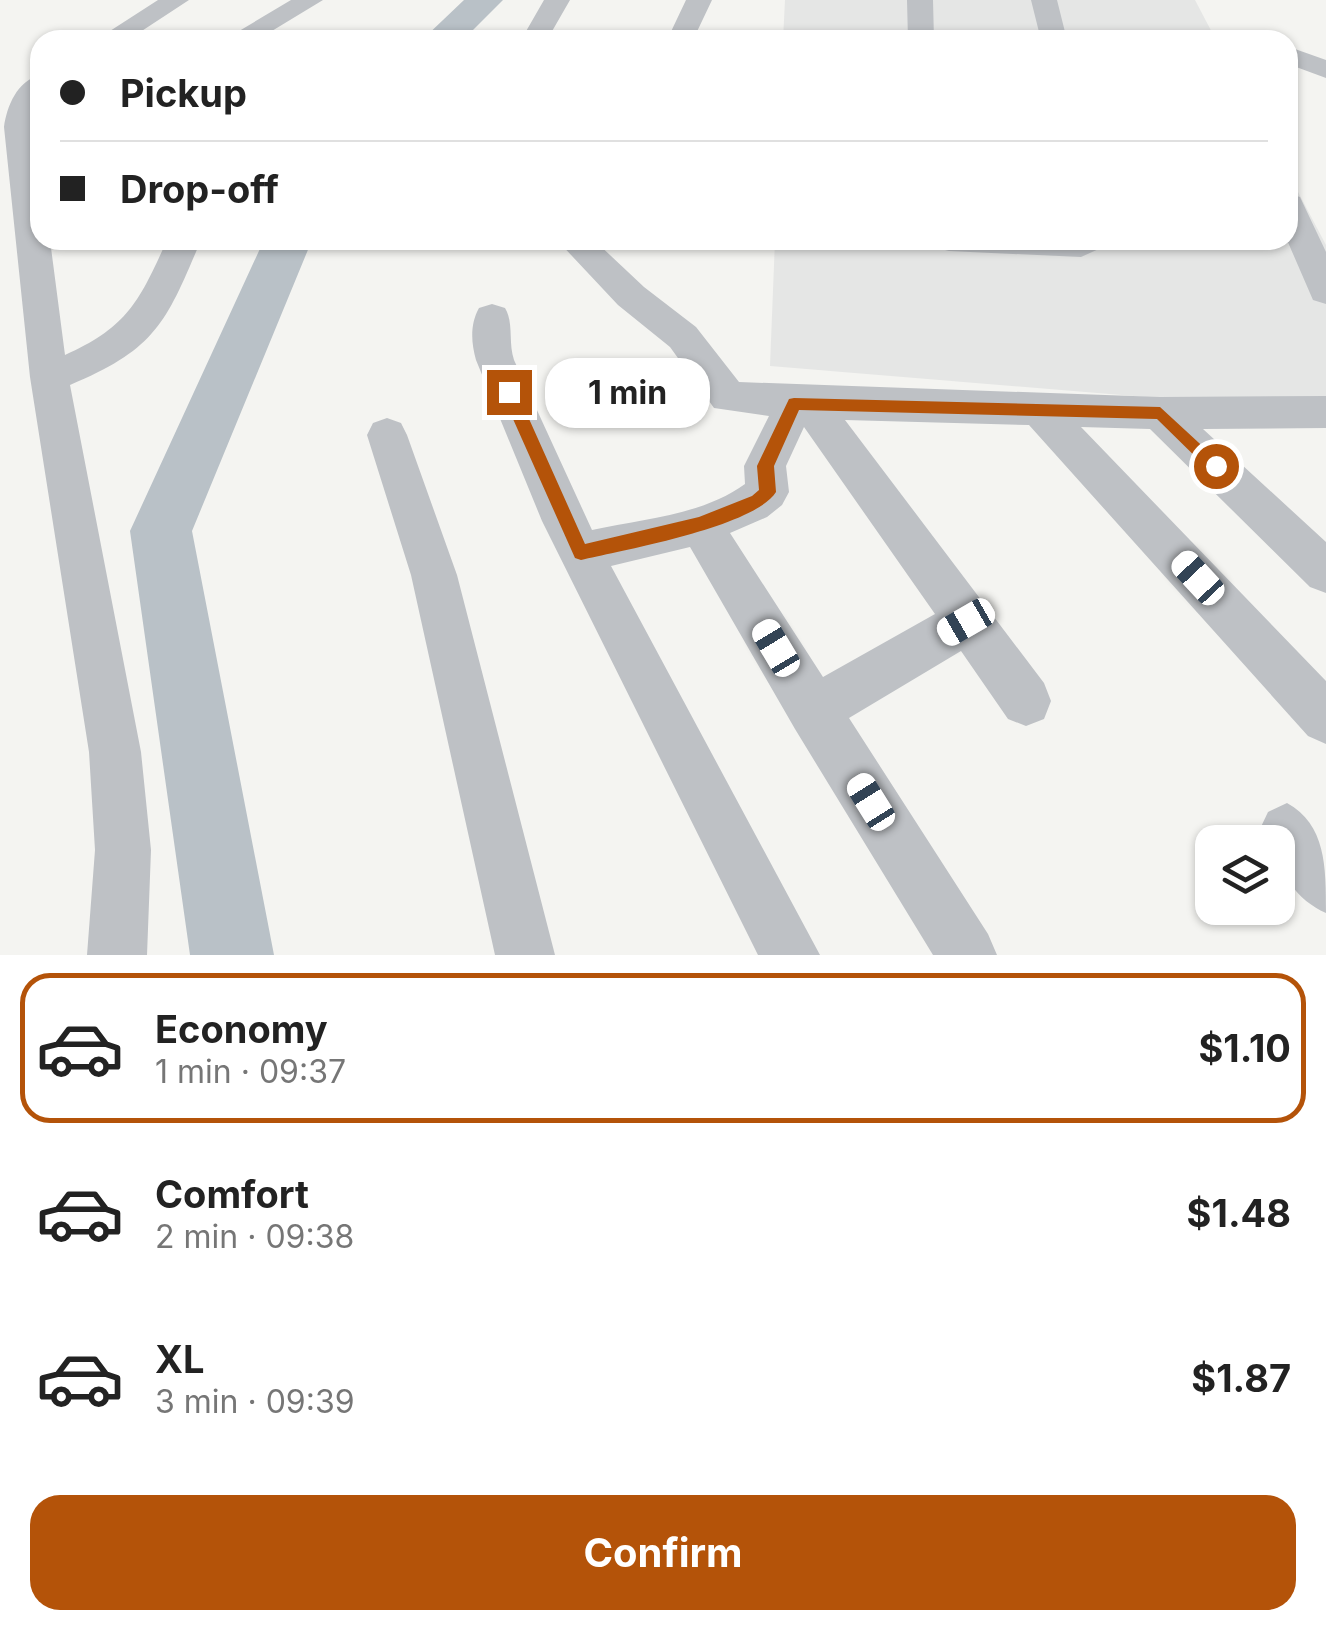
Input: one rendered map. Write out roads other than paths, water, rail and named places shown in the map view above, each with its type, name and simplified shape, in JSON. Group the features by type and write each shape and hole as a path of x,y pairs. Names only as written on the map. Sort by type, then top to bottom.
{"street":[{"path":"126,30 176,0"},
{"path":"255,30 310,0"},
{"path":"540,30 557,0"},
{"path":"684,30 698,0"},
{"path":"920,0 921,30"},
{"path":"1044,0 1052,30"},
{"path":"1298,58 1326,70"},
{"path":"24,91 18,128 30,224"},
{"path":"1298,227 1326,291"},
{"path":"33,250 49,377 115,752 123,850 117,955"},
{"path":"49,377 112,352 136,334 150,316 180,250"},
{"path":"581,552 700,524 758,501 768,492 766,466 728,397 683,336 588,250"},
{"path":"492,317 490,344 495,360 581,552 790,955"},
{"path":"728,397 802,404 1324,414"},
{"path":"766,466 802,404"},
{"path":"802,404 1026,701"},
{"path":"1038,408 1326,718"},
{"path":"1160,413 1326,572"},
{"path":"387,436 434,575 525,955"},
{"path":"700,524 967,955"},
{"path":"813,710 966,622"},
{"path":"1295,841 1326,884"}],"waterway":[{"path":"452,30 485,0"},
{"path":"232,955 161,531 284,250"}]}
